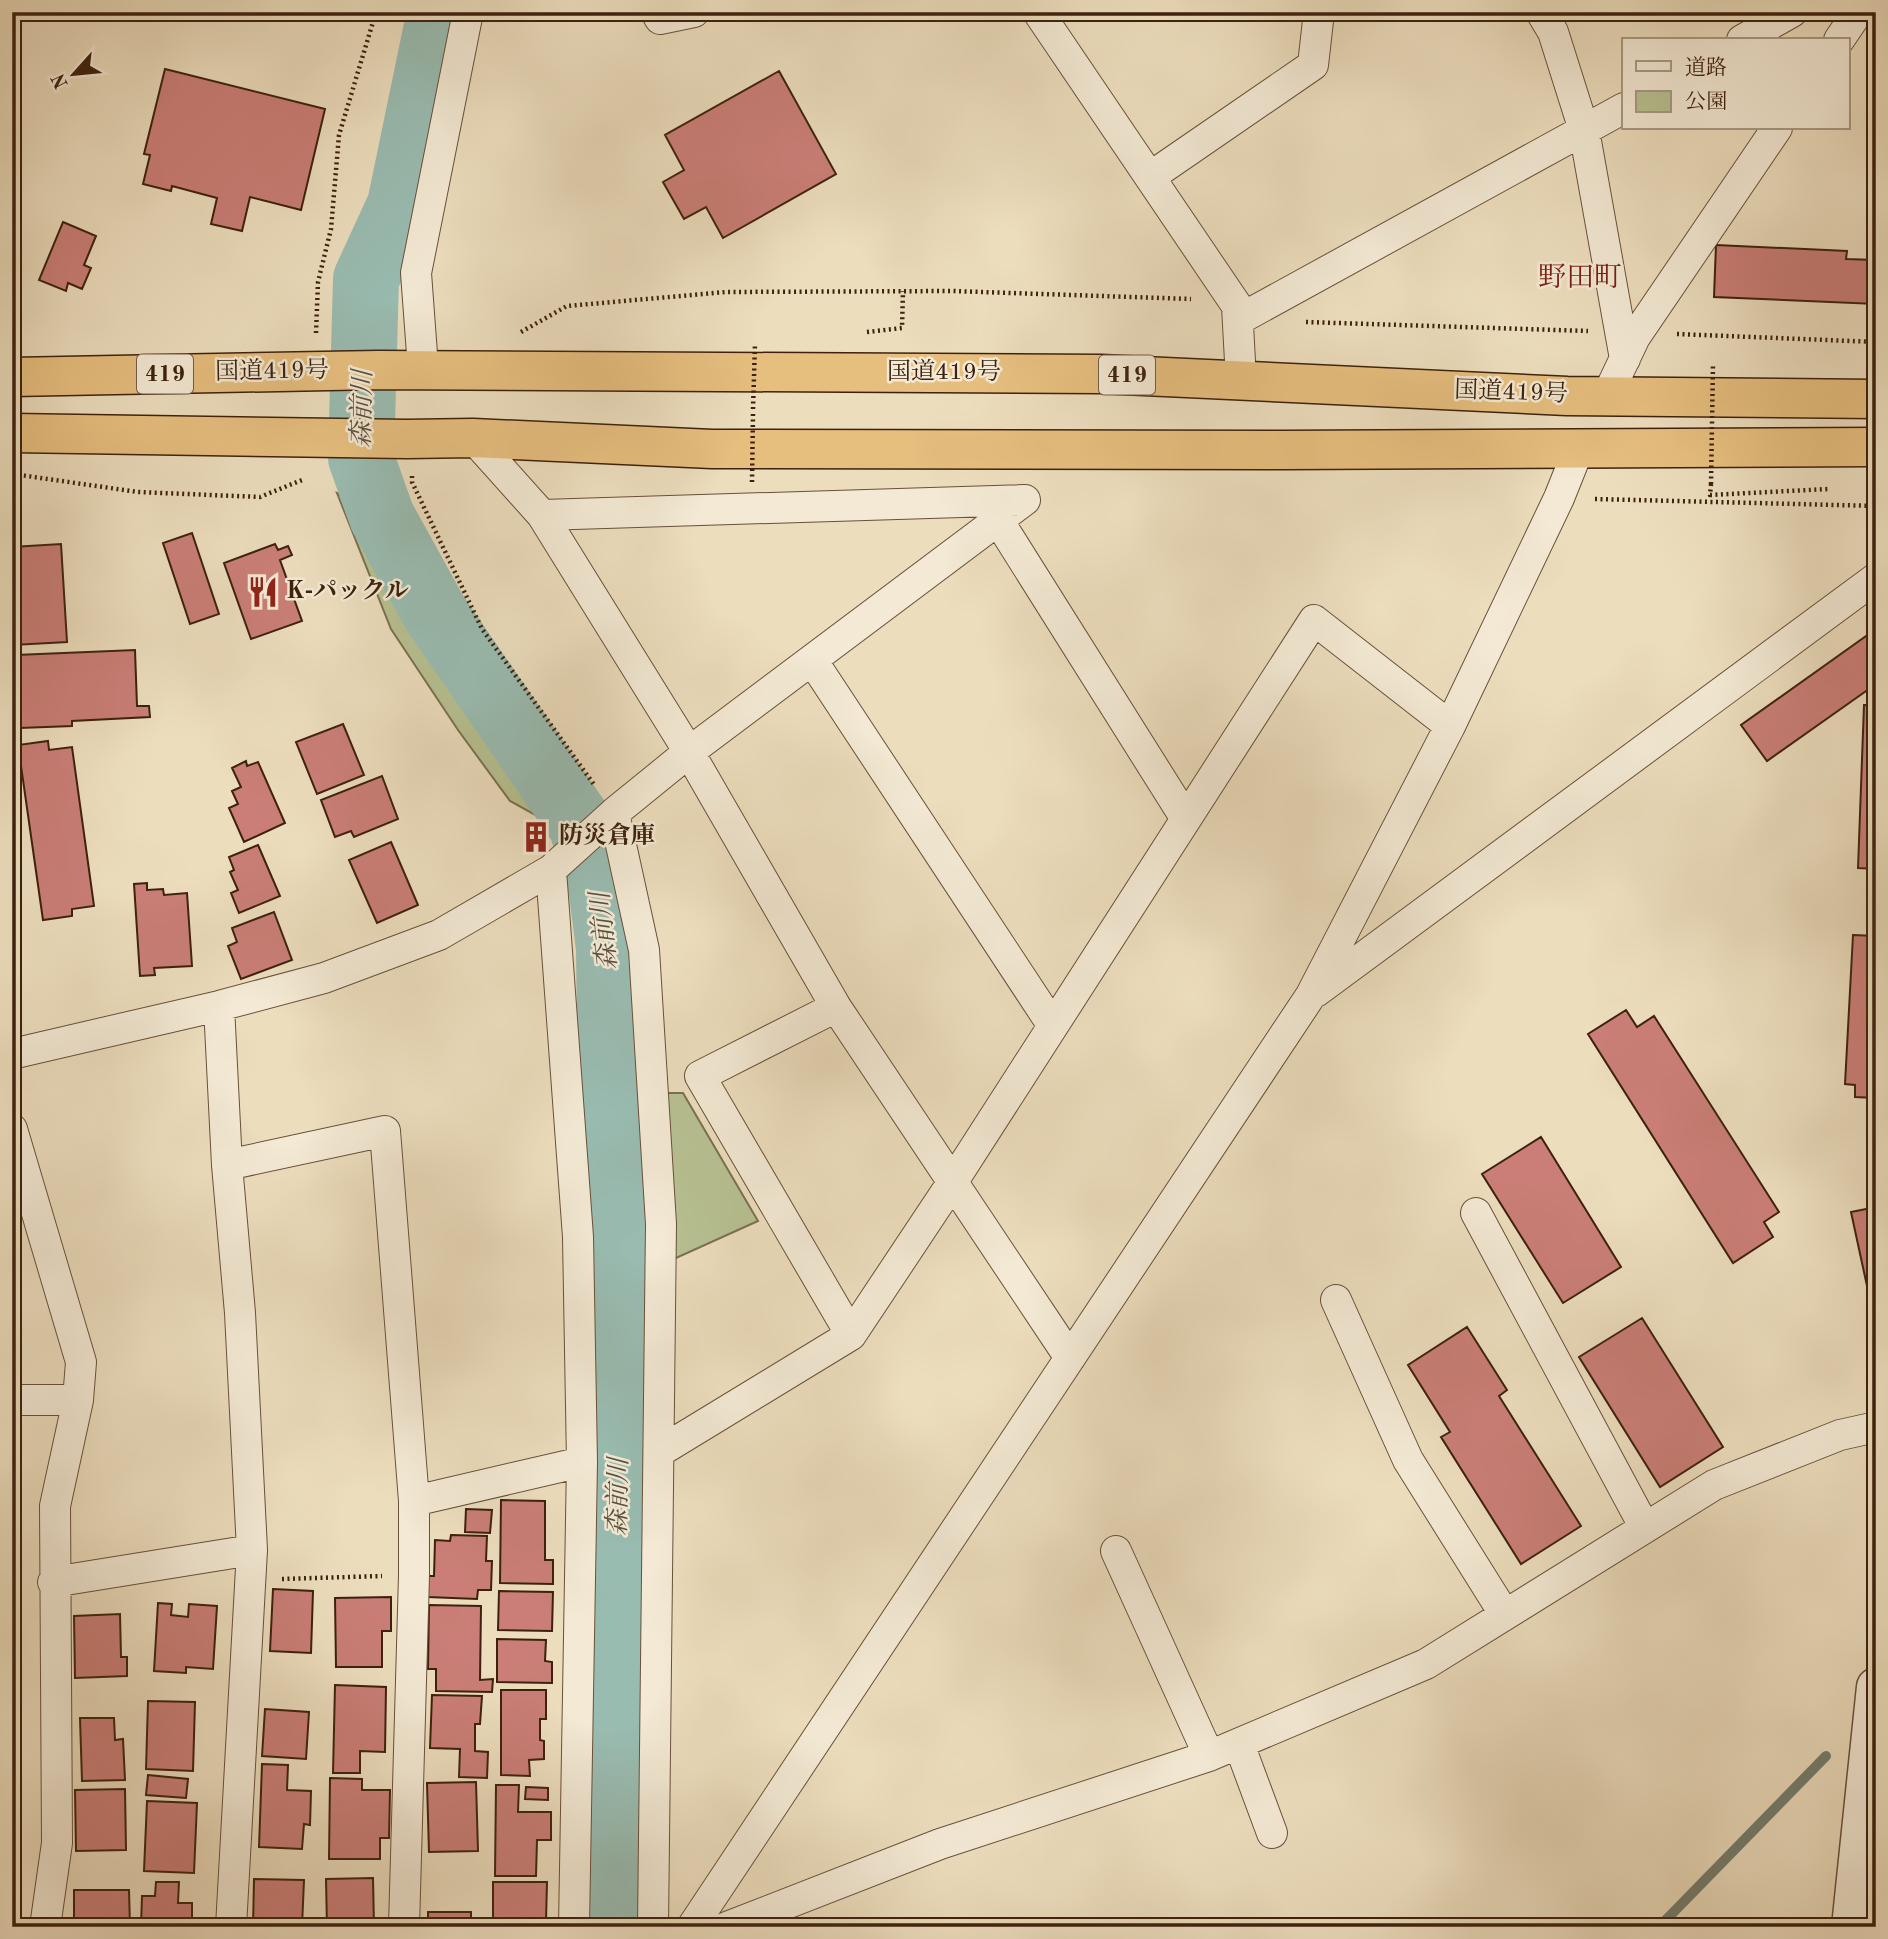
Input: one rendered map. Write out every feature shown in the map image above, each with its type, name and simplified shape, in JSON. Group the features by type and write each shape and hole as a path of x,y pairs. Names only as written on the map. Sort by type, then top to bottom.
{"highway":[{"name":"国道419号","path":"12,377 378,370 1087,374 1607,396 1876,399"},
{"path":"12,433 473,438 712,449 1876,447"}],"street":[{"path":"422,354 416,272 468,12"},
{"path":"656,12 660,19 694,12"},
{"path":"1038,12 1237,306 1241,380"},
{"path":"1150,177 1313,65 1319,12"},
{"path":"1541,12 1553,32 1584,130 1627,341"},
{"path":"1746,38 1791,12"},
{"path":"1840,38 1858,12"},
{"path":"1238,320 1622,109"},
{"path":"1607,396 1627,341 1776,130"},
{"path":"473,438 542,514 689,752 836,1007 1070,1358"},
{"path":"692,1927 1311,995 1450,726 1559,498 1579,448"},
{"path":"12,1054 219,1006 324,978 439,934 551,870 614,813 689,752 1025,500 542,514"},
{"path":"998,520 1186,820"},
{"path":"1311,995 1876,578"},
{"path":"659,1452 851,1335 952,1183 1314,620 1450,726"},
{"path":"812,660 1053,1026"},
{"path":"614,813 644,950 661,1224 653,1927"},
{"path":"551,870 578,1237 582,1462 573,1927"},
{"path":"219,1006 240,1313 252,1550 231,1927"},
{"path":"836,1007 700,1076 851,1335"},
{"path":"12,1129 81,1362 78,1400 55,1506 57,1843 45,1927"},
{"path":"228,1165 385,1131 414,1501 404,1927"},
{"path":"1476,1213 1645,1528"},
{"path":"1336,1300 1408,1460 1505,1615"},
{"path":"12,1400 78,1400"},
{"path":"727,1927 940,1844 1209,1756 1426,1664 1714,1485 1840,1435 1876,1427"},
{"path":"414,1501 582,1462"},
{"path":"54,1582 252,1550"},
{"path":"1116,1551 1209,1756"},
{"path":"1851,1927 1876,1688"},
{"path":"1239,1744 1272,1833"}],"path":[{"path":"317,371 318,282 331,229 339,135 376,12"},
{"path":"902,291 902,328"},
{"path":"512,337 567,306 726,292 902,291 1202,299 1238,320"},
{"path":"1305,322 1627,341 1876,342"},
{"path":"752,482 755,344"},
{"path":"1711,484 1713,364"},
{"path":"409,439 412,482 482,629 614,813"},
{"path":"12,474 138,492 260,497 302,480"},
{"path":"1710,495 1833,488"},
{"path":"1559,498 1876,506"},
{"path":"250,1580 414,1575"}],"green space":[{"path":"337,493 371,509 431,617 556,797 548,822 510,801 458,730 391,629"},
{"path":"658,1093 683,1093 758,1221 665,1263"}],"building":[{"path":"165,69 325,109 301,210 250,197 242,231 211,224 217,198 172,186 171,191 143,184 150,155 144,154"},
{"path":"779,71 836,174 723,238 706,207 684,219 663,182 684,170 665,135"},
{"path":"63,222 96,236 84,265 91,268 82,289 68,283 66,291 39,280"},
{"path":"1716,245 1847,251 1846,259 1876,260 1876,304 1714,297"},
{"path":"192,533 219,614 190,624 163,543"},
{"path":"61,544 67,642 13,645 12,547"},
{"name":"K-パックル","path":"275,544 278,550 288,546 292,555 280,560 302,621 251,639 224,563"},
{"path":"1876,629 1876,684 1767,761 1741,725"},
{"path":"135,650 137,706 149,706 150,717 72,721 72,726 20,728 16,655"},
{"path":"1864,705 1876,705 1876,869 1858,868"},
{"path":"343,724 364,775 317,794 296,742"},
{"path":"48,741 49,750 72,747 94,906 72,909 72,916 43,920 18,745"},
{"path":"246,761 247,766 258,762 285,823 244,842 229,808 238,804 232,791 241,787 232,768"},
{"path":"382,776 398,819 354,837 351,831 335,837 321,800"},
{"name":"防災倉庫","path":"531,827 547,836 540,847 525,838"},
{"path":"391,842 418,905 377,923 349,860"},
{"path":"258,845 280,896 239,913 231,893 238,890 230,872 234,870 229,857"},
{"path":"147,883 147,890 163,889 164,895 187,893 192,966 154,968 155,975 140,976 134,884"},
{"path":"274,912 292,960 241,979 228,946 237,942 232,928"},
{"path":"1853,935 1876,936 1876,1098 1855,1097 1855,1085 1845,1084"},
{"path":"1626,1010 1637,1027 1654,1016 1779,1212 1764,1222 1773,1237 1733,1263 1588,1034"},
{"path":"1541,1137 1621,1267 1563,1303 1482,1174"},
{"path":"1876,1207 1876,1285 1867,1286 1851,1212"},
{"path":"1642,1318 1723,1447 1660,1487 1579,1357"},
{"path":"1467,1327 1507,1390 1499,1396 1581,1526 1521,1564 1441,1437 1450,1432 1408,1365"},
{"path":"501,1500 545,1501 545,1560 553,1560 553,1584 500,1583"},
{"path":"466,1509 492,1510 490,1533 465,1532"},
{"path":"451,1535 487,1536 486,1561 492,1561 491,1590 478,1590 477,1599 428,1597 428,1576 434,1576 435,1540 450,1541"},
{"path":"273,1589 313,1591 311,1653 270,1651"},
{"path":"499,1591 553,1592 552,1631 498,1630"},
{"path":"391,1597 391,1631 382,1631 382,1667 336,1667 335,1598"},
{"path":"158,1603 172,1604 171,1615 188,1617 189,1604 217,1606 213,1669 186,1667 186,1673 154,1671"},
{"path":"429,1605 481,1606 480,1680 493,1679 492,1692 436,1691 436,1669 428,1669"},
{"path":"120,1614 121,1657 127,1657 127,1676 75,1678 74,1616"},
{"path":"497,1639 546,1640 545,1661 552,1662 552,1683 497,1682"},
{"path":"335,1685 386,1687 385,1752 360,1751 360,1773 333,1773"},
{"path":"501,1690 546,1690 546,1719 540,1719 544,1759 529,1760 530,1776 501,1775"},
{"path":"432,1695 482,1696 480,1724 475,1724 475,1751 488,1752 487,1778 459,1777 460,1749 430,1748"},
{"path":"148,1701 195,1702 193,1771 146,1769"},
{"path":"265,1709 309,1712 306,1759 262,1756"},
{"path":"80,1718 114,1718 115,1740 123,1739 125,1780 82,1781"},
{"path":"262,1764 288,1765 287,1790 311,1791 310,1825 304,1824 302,1849 259,1847"},
{"path":"148,1775 188,1779 186,1798 146,1795"},
{"path":"330,1778 362,1779 362,1790 390,1790 389,1838 380,1838 380,1859 329,1859"},
{"path":"476,1782 478,1851 429,1852 427,1783"},
{"path":"496,1785 519,1785 518,1812 551,1812 551,1840 537,1840 536,1876 495,1876"},
{"path":"526,1787 548,1788 548,1800 525,1799"},
{"path":"125,1789 126,1850 76,1851 75,1790"},
{"path":"147,1801 197,1803 194,1873 144,1871"},
{"path":"373,1878 374,1927 327,1927 326,1879"},
{"path":"254,1879 304,1880 302,1927 253,1927"},
{"path":"156,1882 179,1882 178,1903 192,1903 192,1927 141,1927 142,1896 155,1896"},
{"path":"493,1882 547,1882 546,1922 538,1922 538,1927 493,1927"},
{"path":"74,1890 129,1890 130,1927 74,1927"},
{"path":"428,1912 471,1912 471,1927 428,1927"}],"waterway":[{"name":"森前川","path":"440,12 400,205 366,279 361,458 382,517 435,613 581,825 601,885 609,948 610,1027 622,1228 614,1927"},
{"path":"1659,1927 1826,1756"}],"place":[{"name":"K-パックル","path":"263,592"},
{"name":"防災倉庫","path":"536,837"}],"district":[{"name":"野田町","path":"1580,279"}]}
